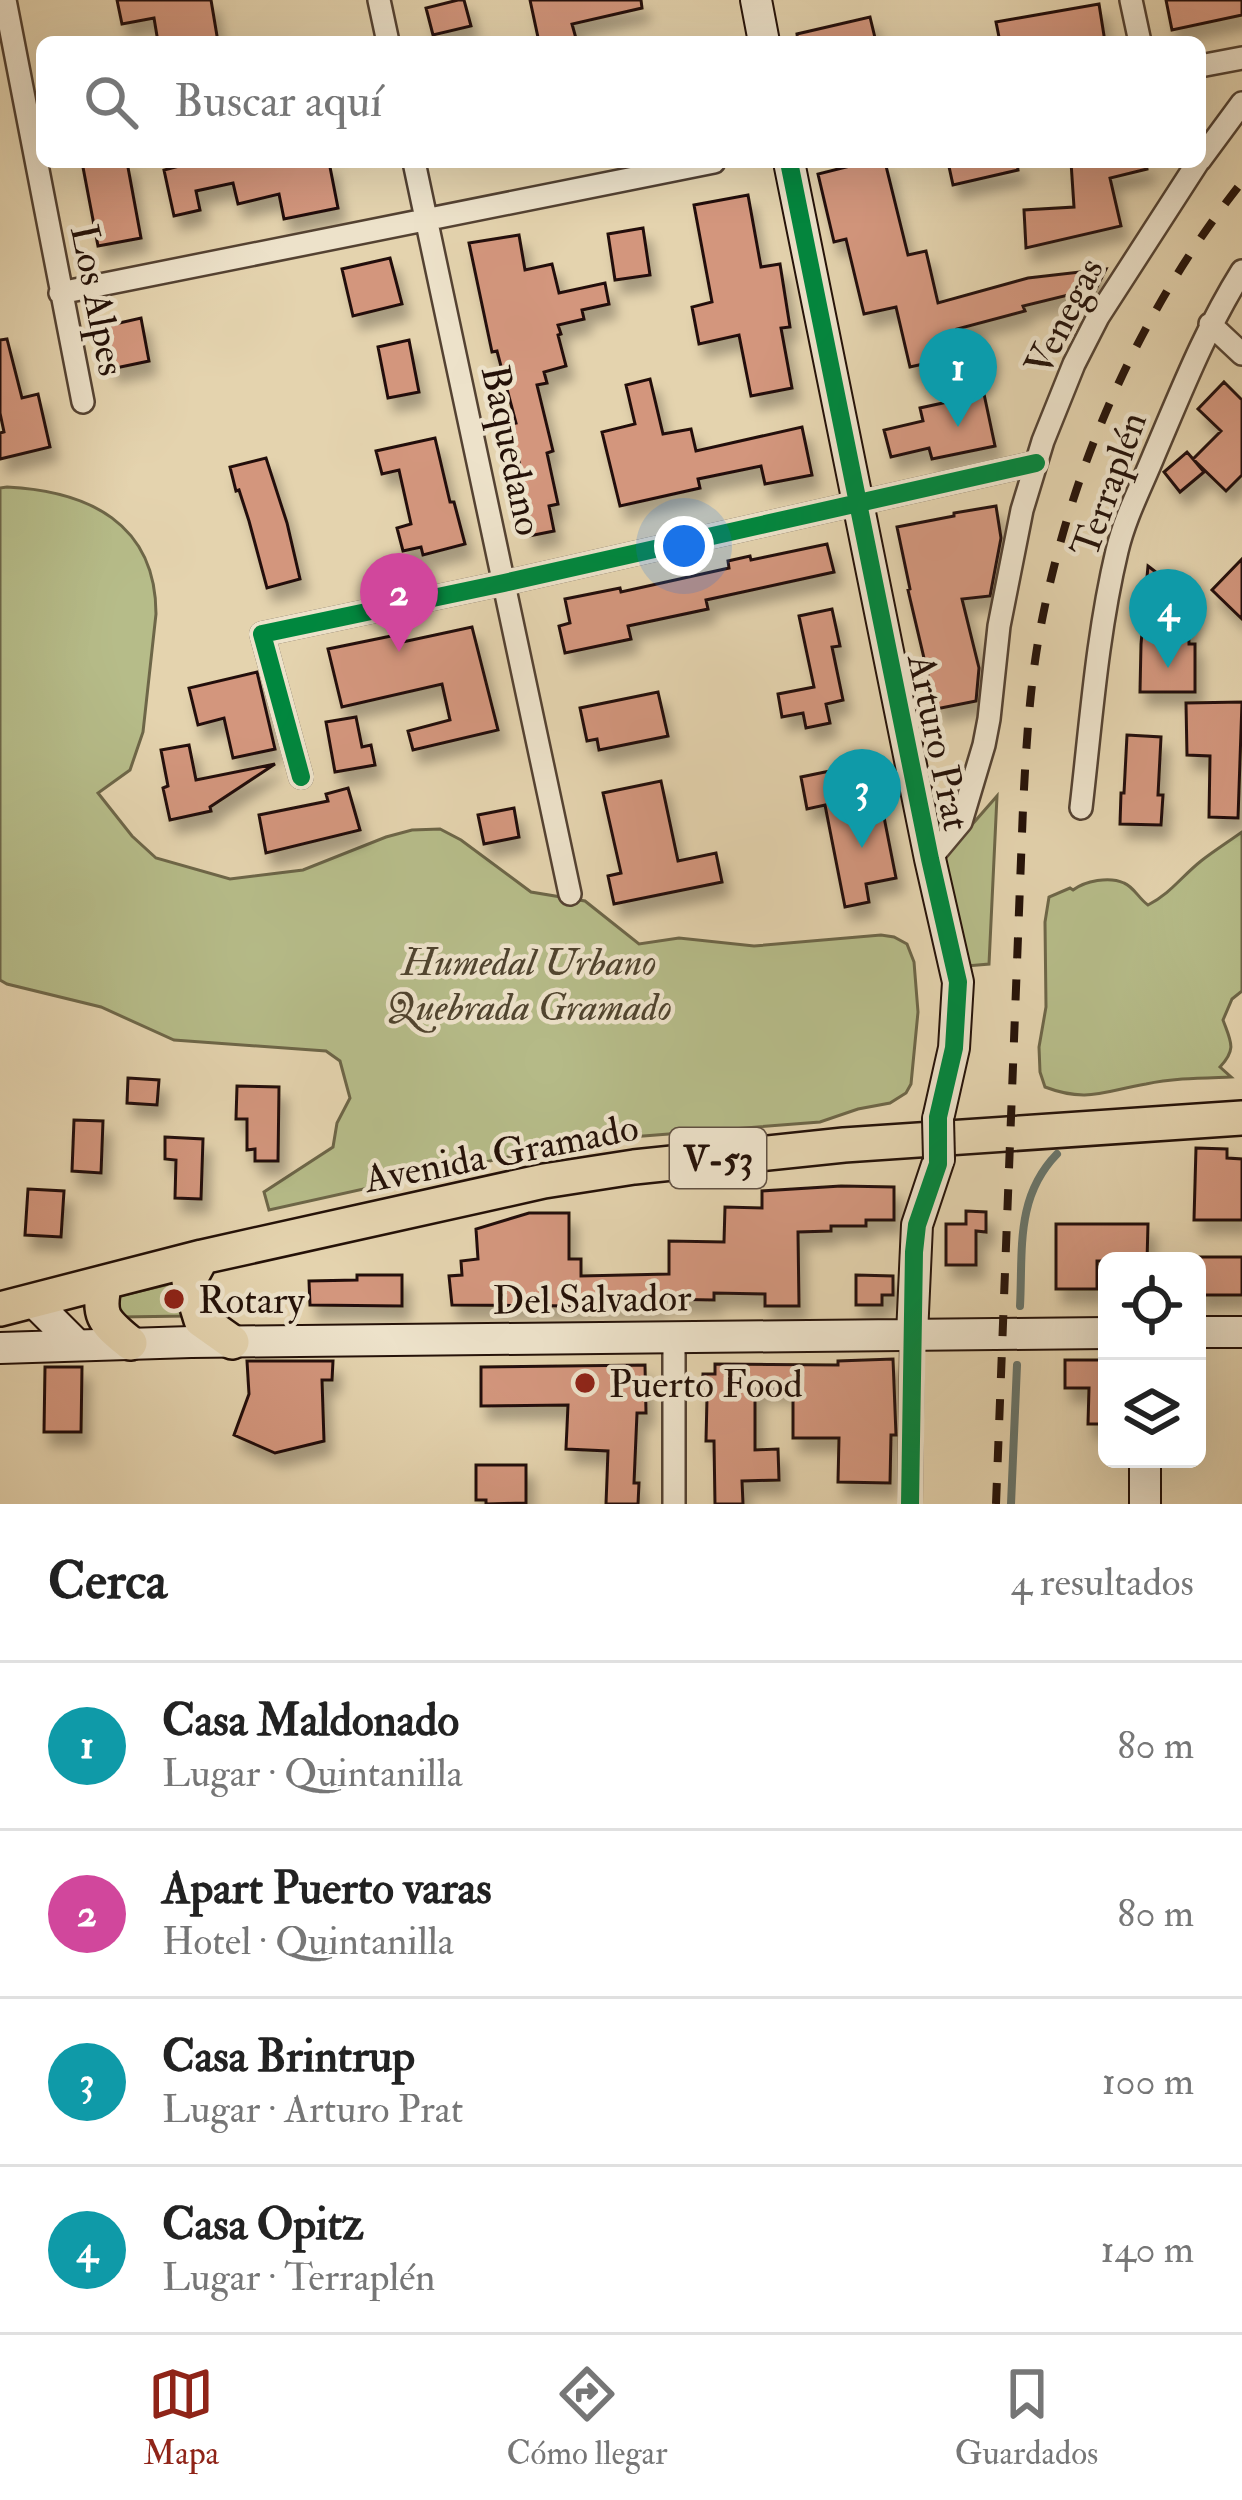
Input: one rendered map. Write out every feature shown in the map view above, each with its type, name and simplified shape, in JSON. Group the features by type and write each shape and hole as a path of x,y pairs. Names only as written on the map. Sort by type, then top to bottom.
{"main road":[{"name":"Avenida Gramado","path":"0,1309 202,1257 544,1181 634,1167 877,1142 1242,1118"},
{"path":"202,1257 189,1281 201,1320 232,1342"},
{"path":"105,1282 100,1303 104,1320 130,1343"}],"street":[{"name":"Los Alpes","path":"5,0 36,165"},
{"path":"380,0 387,36"},
{"path":"756,0 763,36"},
{"path":"1131,0 1139,36"},
{"path":"1206,65 1242,58"},
{"name":"Venegas","path":"1206,152 1242,103"},
{"name":"Los Alpes","path":"37,168 82,402"},
{"name":"Baquedano","path":"415,168 570,895"},
{"path":"60,293 684,168"},
{"name":"Arturo Prat","path":"790,168 958,982 954,1048 938,1119 939,1159 916,1225 913,1335"},
{"name":"Venegas","path":"930,859 961,822 984,745 999,626 1036,463 1098,317 1194,168"},
{"name":"Terraplén","path":"1081,808 1102,626 1126,518 1210,324 1242,272"},
{"path":"1210,324 1242,354"},
{"path":"301,777 262,634 1036,463"},
{"path":"34,1301 77,1345"},
{"path":"1206,1332 1242,1332"},
{"name":"Del Salvador","path":"0,1348 1098,1333"},
{"path":"910,1504 913,1335"},
{"path":"674,1336 674,1504"},
{"path":"1145,1468 1145,1504"}],"green space":[{"name":"Humedal Urbano Quebrada Gramado","path":"0,488 90,505 130,535 144,556 156,614 143,732 130,770 98,793 156,858 230,879 303,870 386,837 440,829 531,892 585,901 639,944 679,938 754,946 894,937 907,944 914,962 918,1012 911,1084 906,1093 890,1103 820,1122 580,1141 269,1210 264,1192 333,1147 337,1123 350,1098 340,1061 326,1051 174,1040 101,1007 0,980"},
{"path":"997,796 989,964 967,966 942,859"},
{"path":"1242,832 1242,991 1232,999 1223,1020 1231,1045 1220,1067 1231,1077 1167,1081 1084,1095 1045,1087 1039,1047 1046,1007 1049,897 1090,882 1111,880 1128,885 1148,905"},
{"path":"178,1282 188,1316 120,1317 115,1297"}],"building":[{"path":"117,0 211,0 217,36 157,36 154,18 122,24"},
{"path":"464,0 471,26 433,35 426,8"},
{"path":"530,0 641,0 642,8 572,24 575,36 538,36"},
{"path":"1166,0 1242,0 1242,15 1172,30"},
{"path":"1099,4 1104,36 999,36 996,22"},
{"path":"870,17 875,36 797,36"},
{"path":"83,168 128,168 141,238 98,246"},
{"path":"330,168 338,208 284,219 279,194 238,204 233,183 196,191 200,210 174,216 164,170"},
{"path":"842,168 886,168 908,255 926,251 938,303 1028,278 1106,269 1088,305 1068,295 1023,306 1025,311 957,329 963,355 910,367 896,307 864,314 846,239 834,242 818,174"},
{"path":"949,168 1018,168 1018,170 953,185"},
{"path":"1071,168 1147,168 1110,178 1121,226 1026,248 1024,210 1074,207"},
{"path":"748,195 761,267 780,264 790,327 781,328 792,388 751,396 739,335 699,344 692,307 712,302 694,205"},
{"path":"643,228 650,275 615,280 608,234"},
{"path":"519,235 525,270 552,264 559,293 605,283 609,304 582,310 584,319 558,325 566,366 544,372 547,383 537,385 553,451 547,453 558,504 549,506 554,531 529,536 515,475 522,474 510,424 516,423 497,351 492,352 469,243"},
{"path":"390,258 402,304 353,316 342,269"},
{"path":"141,318 149,361 111,369 102,327"},
{"path":"7,339 22,398 38,394 50,447 0,459 0,433 4,432 0,340"},
{"path":"409,340 419,392 388,398 378,347"},
{"path":"650,379 663,434 691,429 696,451 802,427 812,475 765,484 761,466 698,479 700,488 620,506 602,432 635,424 626,385"},
{"path":"1224,382 1242,400 1242,475 1226,491 1193,459 1221,431 1198,409"},
{"path":"984,394 995,446 932,459 929,448 891,457 884,430 923,421 920,408"},
{"path":"435,438 465,544 423,555 421,547 403,551 397,528 411,524 399,470 382,474 376,451"},
{"path":"1187,452 1204,472 1180,492 1164,472"},
{"path":"266,458 300,579 267,588 230,467"},
{"path":"996,506 1001,538 990,596 962,599 979,668 976,701 936,709 897,527"},
{"path":"827,544 834,572 706,600 708,609 628,626 631,639 565,653 559,626 570,623 565,599 620,588 621,592 729,568 728,561"},
{"path":"1242,559 1242,619 1212,590"},
{"path":"1148,566 1188,597 1195,692 1140,692"},
{"path":"832,609 840,646 832,647 843,700 826,704 830,723 806,728 803,713 782,717 778,694 814,687 799,616"},
{"path":"472,627 498,730 413,750 408,731 450,720 442,684 342,707 328,649 396,635 398,643"},
{"path":"257,672 275,749 233,758 224,718 198,725 189,688"},
{"path":"658,692 668,736 599,750 597,739 587,741 580,708"},
{"path":"1242,702 1238,818 1209,817 1210,756 1187,755 1186,703"},
{"path":"356,717 362,747 371,745 375,765 335,772 326,722"},
{"path":"1127,735 1161,737 1161,825 1120,824"},
{"path":"189,745 196,780 275,764 210,807 211,811 170,820 161,750"},
{"path":"854,766 863,811 882,807 896,878 866,884 869,902 845,907 825,805 807,809 801,777"},
{"path":"661,781 678,861 716,853 722,882 614,904 608,876 621,873 603,793"},
{"path":"348,788 360,830 266,853 259,815 328,801 326,794"},
{"path":"514,808 519,837 484,844 478,815"},
{"path":"128,1078 159,1080 157,1105 127,1103"},
{"path":"237,1086 279,1087 278,1161 255,1161 255,1149 247,1150 247,1119 236,1119"},
{"path":"74,1120 103,1121 101,1173 72,1171"},
{"path":"165,1137 203,1139 201,1199 175,1198 176,1160 165,1159"},
{"path":"1196,1148 1227,1149 1227,1158 1242,1159 1242,1220 1194,1220"},
{"path":"894,1187 894,1220 798,1232 799,1306 765,1306 765,1294 714,1293 714,1300 659,1299 659,1304 452,1305 449,1276 462,1275 461,1261 478,1259 476,1229 529,1213 569,1213 569,1259 581,1259 581,1276 669,1274 669,1241 724,1242 725,1207 762,1208 762,1191"},
{"path":"28,1189 64,1191 61,1237 25,1235"},
{"path":"966,1211 986,1212 986,1232 976,1231 976,1265 946,1265 946,1224 966,1224"},
{"path":"1056,1224 1148,1224 1147,1252 1098,1252 1097,1289 1056,1289"},
{"path":"1206,1257 1242,1257 1242,1295 1206,1295"},
{"path":"357,1275 402,1275 402,1306 310,1305 309,1281 357,1280"},
{"path":"856,1275 893,1276 893,1295 882,1295 882,1305 856,1305"},
{"path":"893,1359 896,1435 891,1435 890,1483 838,1482 839,1438 793,1438 793,1389 755,1388 755,1450 778,1449 779,1480 742,1481 743,1504 715,1504 714,1441 706,1441 707,1398 702,1398 703,1374 715,1374 715,1364 838,1365 838,1361"},
{"path":"1065,1360 1098,1360 1098,1424 1088,1424 1089,1388 1065,1388"},
{"path":"247,1361 333,1361 332,1380 322,1380 324,1441 275,1453 234,1435 249,1394"},
{"path":"645,1365 646,1413 637,1413 634,1483 639,1483 638,1504 606,1504 608,1451 566,1449 568,1405 481,1406 481,1367"},
{"path":"45,1367 82,1367 81,1432 44,1432"},
{"path":"476,1465 526,1465 526,1503 476,1500"}],"waterway":[{"path":"1020,1306 1028,1206 1043,1171 1057,1154"},
{"path":"1011,1504 1017,1365"}],"railway":[{"path":"996,1504 1023,808 1039,636 1069,514 1113,396 1171,285 1242,182"}],"cycle path":[{"path":"790,168 958,982 954,1048 938,1117 938,1164 917,1225 914,1252 910,1504"},
{"path":"301,777 262,634 1036,463"}],"place":[{"name":"Casa Maldonado","path":"958,427"},
{"name":"Apart Puerto varas","path":"399,652"},
{"name":"Casa Opitz","path":"1168,668"},
{"name":"Casa Brintrup","path":"862,848"},
{"name":"Rotary","path":"174,1299"},
{"name":"Puerto Food","path":"585,1383"}]}
